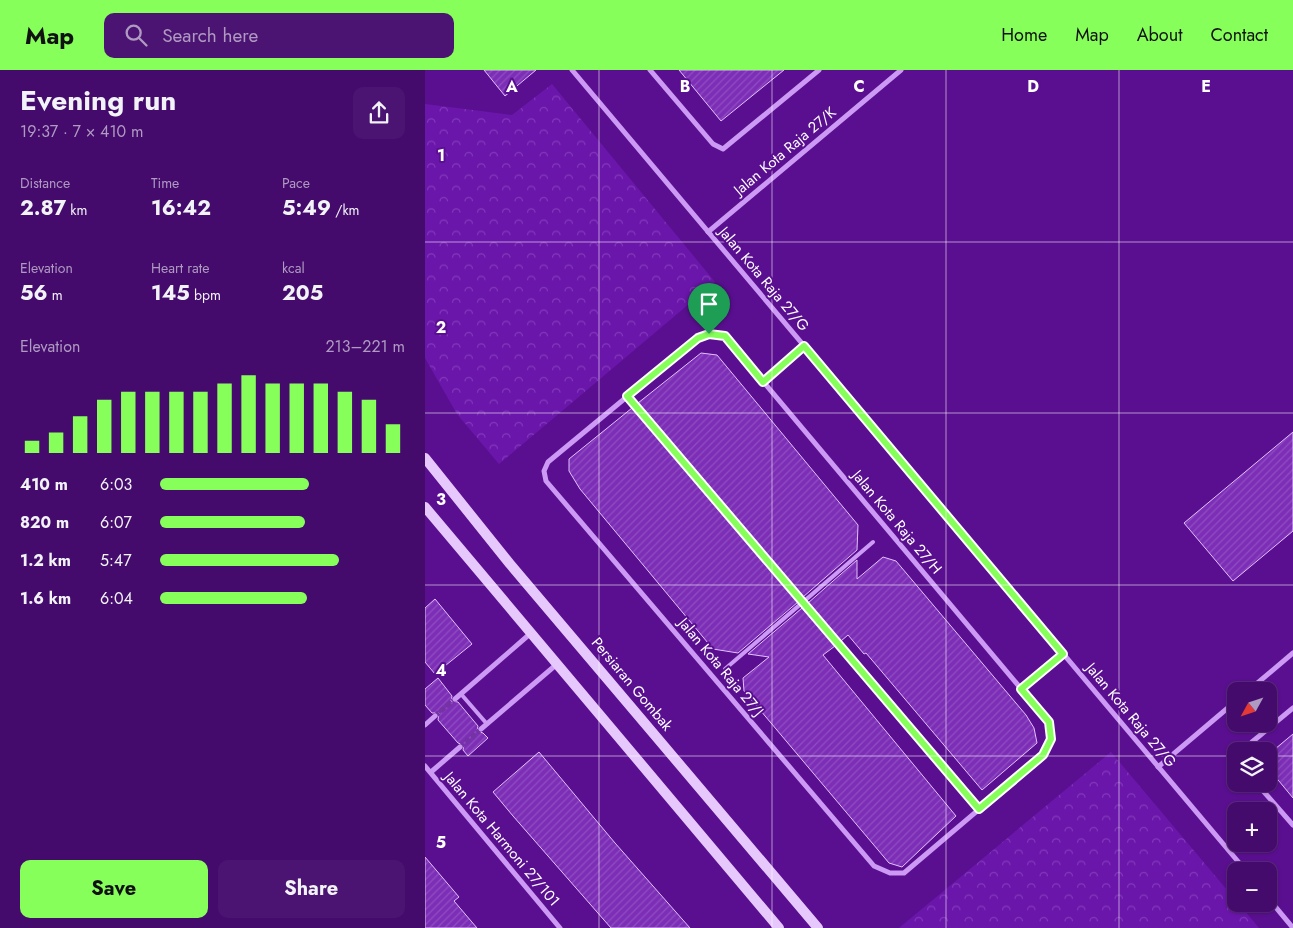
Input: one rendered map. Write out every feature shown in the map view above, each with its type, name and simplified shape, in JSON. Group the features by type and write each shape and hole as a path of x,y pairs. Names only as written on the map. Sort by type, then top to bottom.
{"main road":[{"name":"Persiaran Gombak","path":"425,458 510,564 818,928"},
{"path":"425,507 779,928"}],"street":[{"name":"Jalan Kota Raja 27/G","path":"572,70 1238,862"},
{"path":"650,70 713,144 723,148 733,142 819,70"},
{"name":"Jalan Kota Raja 27/K","path":"708,232 901,70"},
{"name":"Jalan Kota Raja 27/H","path":"709,334 725,336 1049,722 1051,739"},
{"name":"Jalan Kota Raja 27/J","path":"709,334 698,338 548,462 544,471 547,481 874,866 890,873 904,874 1043,755 1051,739"},
{"path":"763,382 804,346"},
{"path":"455,699 531,633"},
{"path":"1259,682 1293,653"},
{"path":"1021,689 1063,654"},
{"path":"481,730 557,664"},
{"path":"1253,742 1293,708"},
{"path":"1158,767 1227,709"},
{"path":"425,725 435,716"},
{"path":"431,772 460,747"},
{"name":"Jalan Kota Harmoni 27/101","path":"425,766 560,928"},
{"path":"1264,792 1293,825"},
{"path":"1277,909 1293,928"}],"lane":[{"path":"627,396 979,809"},
{"path":"725,669 873,542"},
{"path":"461,694 487,724"}],"green space":[{"path":"552,84 715,282 499,464 457,414 425,358 425,104 512,115"},
{"path":"1111,752 1227,890 1227,912 1246,912 1259,928 899,928"}],"building":[{"path":"484,70 536,70 505,96"},
{"path":"679,70 784,70 721,121"},
{"path":"701,353 717,355 858,525 857,550 803,597 638,403"},
{"path":"632,408 798,602 738,653 713,649 580,489 569,471 569,459"},
{"path":"1293,432 1293,531 1233,581 1184,523"},
{"path":"883,557 896,561 1026,715 1034,728 1037,743 982,790 866,653 864,654 848,635 841,641 808,603 857,560 857,579"},
{"path":"435,599 472,644 435,674 425,662 425,608"},
{"path":"802,608 835,646 823,655 956,816 902,867 889,863 744,691 743,678 769,657 748,654"},
{"path":"438,678 452,696 451,701 458,702 478,726 477,731 483,733 488,738 468,756 463,750 464,745 458,743 438,720 439,713 432,713 425,705 425,689"},
{"path":"1293,734 1293,798 1277,779 1277,747"},
{"path":"539,752 615,843 690,928 611,928 513,816 493,792"},
{"path":"425,857 459,897 454,901 477,928 425,928"}],"tunnel":[{"path":"435,716 455,699"},
{"path":"460,747 481,729"}],"route":[{"path":"709,334 725,336 763,382 804,346 1063,654 1021,689 1049,722 1051,739 1043,755 979,809 627,396 698,338 709,334"}]}
